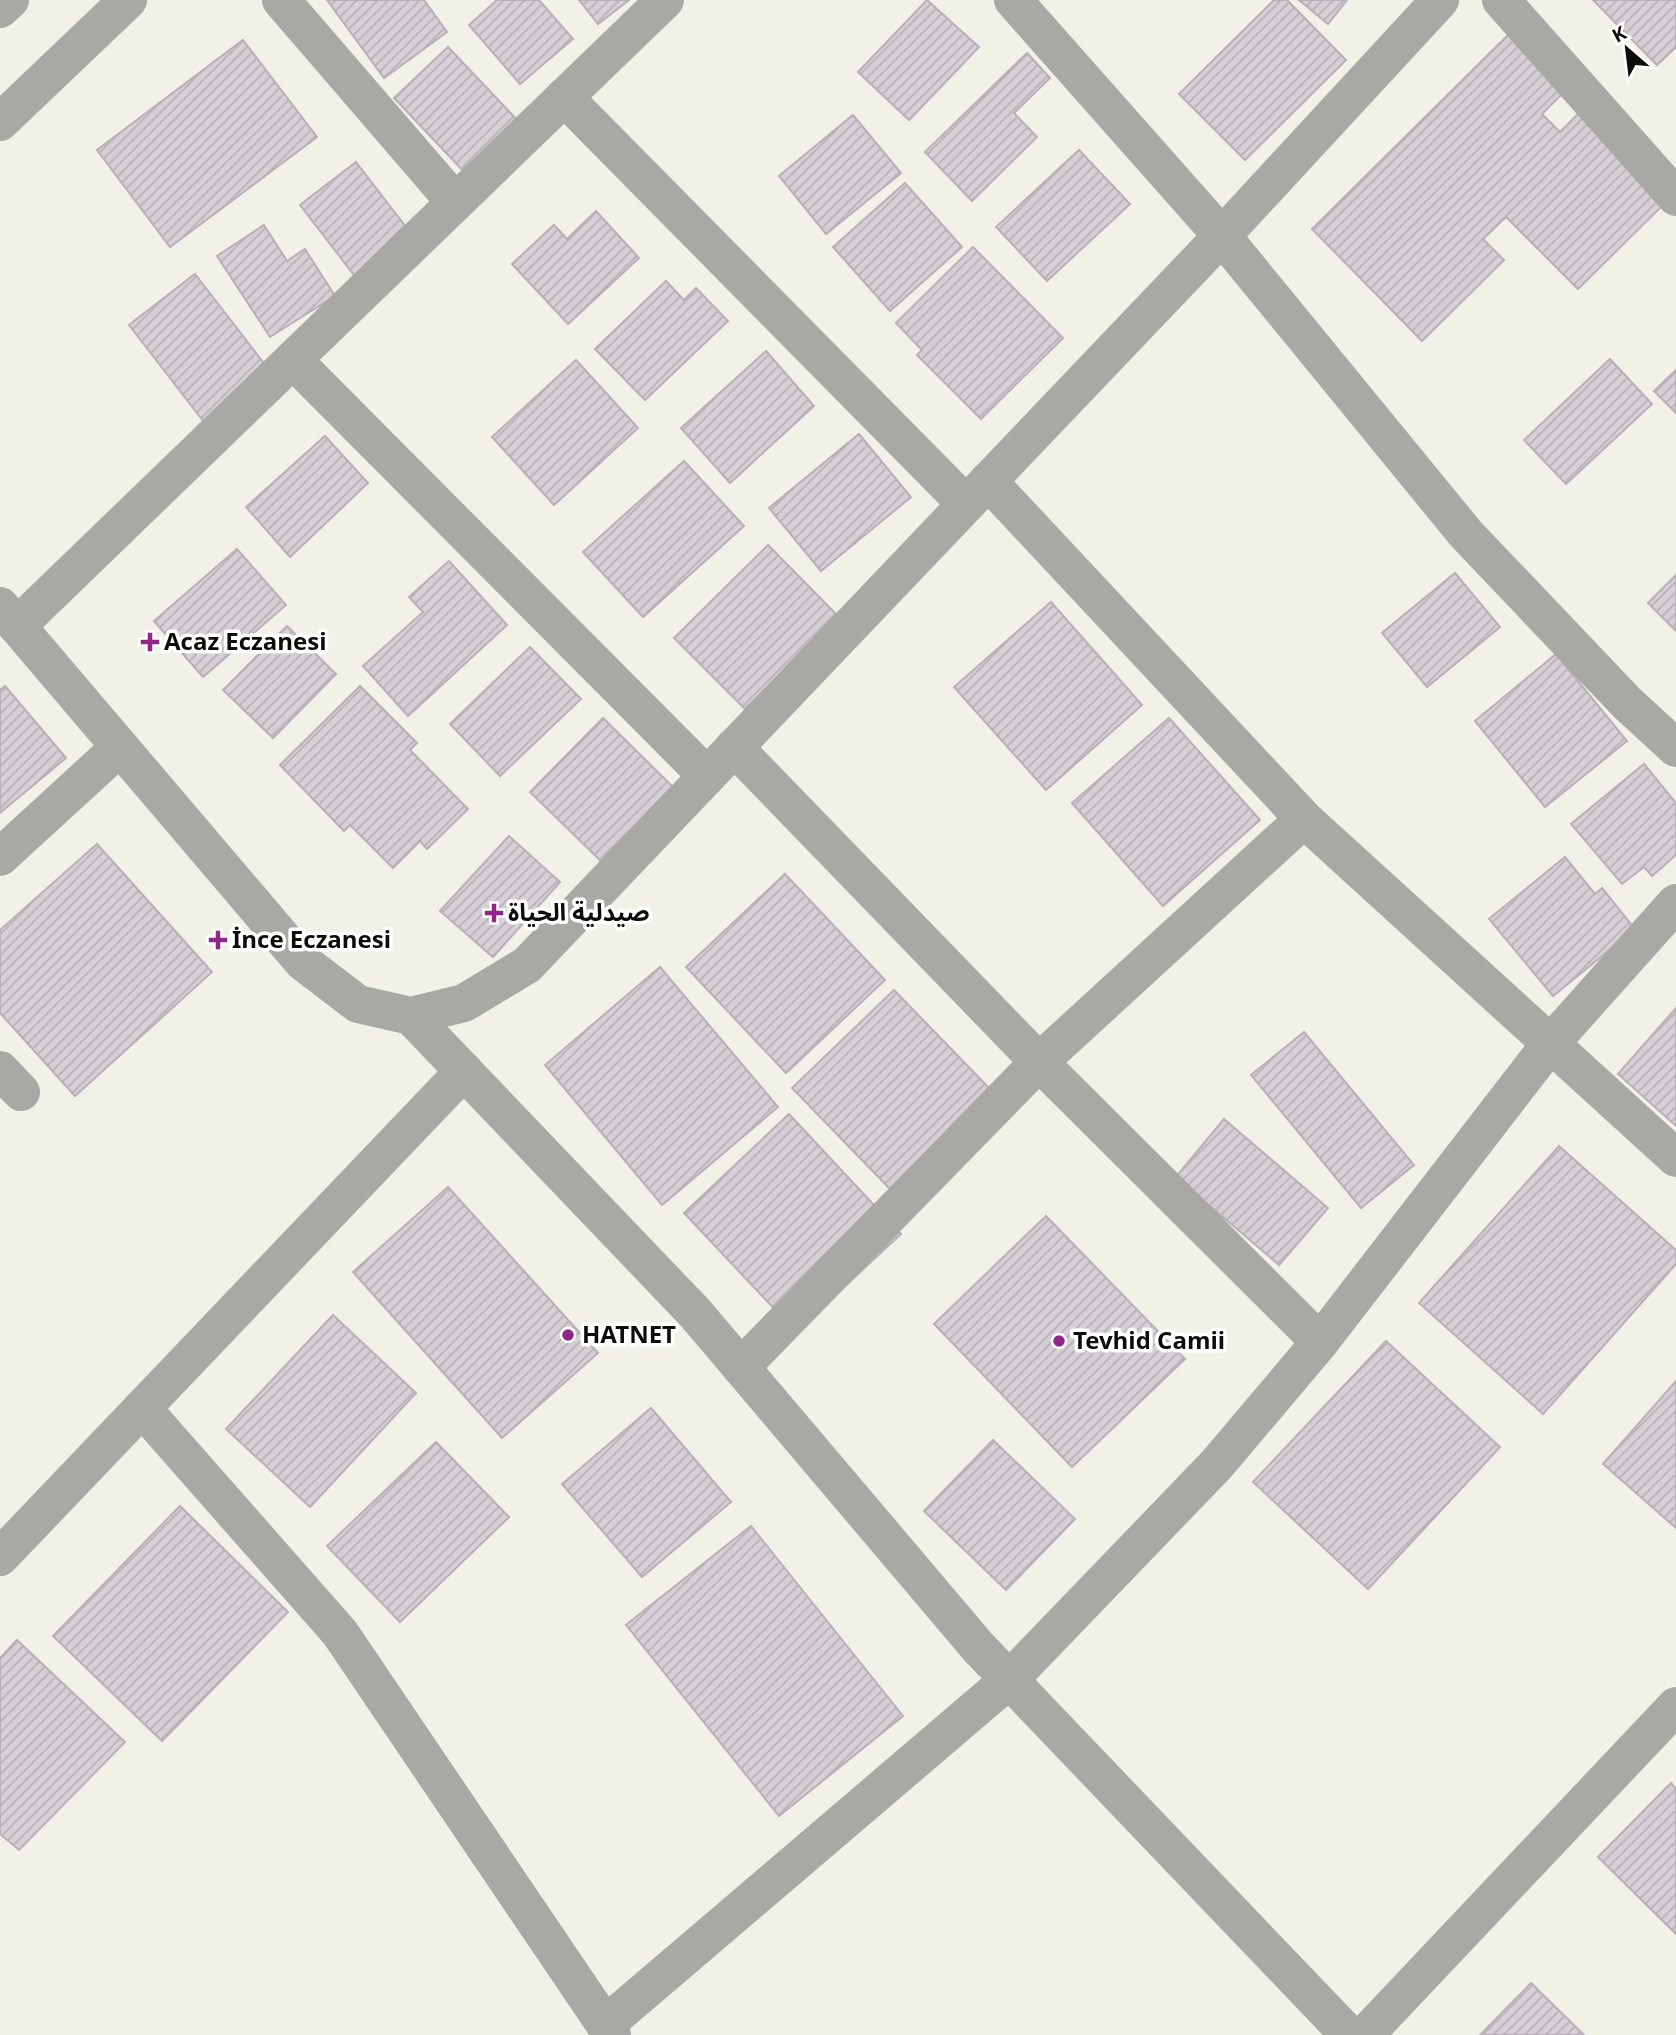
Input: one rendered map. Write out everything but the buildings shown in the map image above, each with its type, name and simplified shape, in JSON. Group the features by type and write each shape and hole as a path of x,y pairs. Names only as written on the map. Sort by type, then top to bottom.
{"street":[{"path":"0,9 10,0"},
{"path":"0,122 128,0"},
{"path":"281,0 456,202"},
{"path":"665,0 293,360 8,616 303,962 358,1004 411,1016 464,1003 527,965 1222,236 1440,0"},
{"path":"1013,0 1222,236 1465,534 1627,703 1676,748"},
{"path":"1501,0 1676,197"},
{"path":"564,97 977,493 1304,819 1676,1158"},
{"path":"293,360 708,776"},
{"path":"0,857 120,747"},
{"path":"734,747 1039,1062 1320,1342"},
{"path":"741,1367 1039,1062 1304,819"},
{"path":"142,1408 340,1633 609,2030 1009,1679 1217,1464 1320,1342 1549,1044 1676,903"},
{"path":"411,1016 695,1313 978,1647 1349,2035"},
{"path":"0,1557 464,1071"},
{"path":"1365,2035 1676,1706"}],"place":[{"name":"Acaz Eczanesi","path":"150,642"},
{"name":"صيدلية الحياة","path":"494,913"},
{"name":"İnce Eczanesi","path":"218,940"},
{"name":"HATNET","path":"568,1335"},
{"name":"Tevhid Camii","path":"1059,1341"}]}
